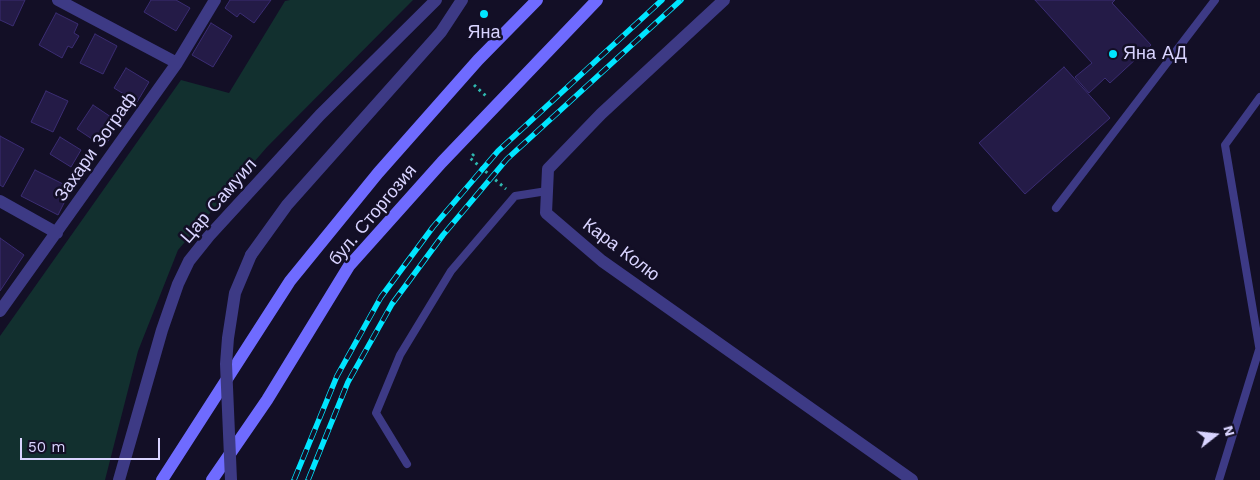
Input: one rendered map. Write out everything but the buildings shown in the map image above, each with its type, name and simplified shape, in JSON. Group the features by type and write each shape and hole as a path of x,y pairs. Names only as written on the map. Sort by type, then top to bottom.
{"main road":[{"name":"бул. Сторгозия","path":"162,480 290,281 378,173 478,60 537,0"},
{"name":"бул. Сторгозия","path":"212,480 267,400 349,266 442,162 597,0"}],"street":[{"path":"58,0 177,63"},
{"name":"Захари Зограф","path":"0,311 177,63 215,0"},
{"name":"Цар Самуил","path":"119,480 164,323 178,284 189,262 209,236 320,115 436,0"},
{"path":"231,480 226,364 228,338 235,293 251,256 287,206 441,32 462,0"},
{"name":"Кара Колю","path":"724,0 601,114 548,169 546,213 602,261 912,480"},
{"path":"0,201 57,233"}],"lane":[{"path":"1056,208 1215,0"},
{"path":"1219,480 1260,351 1225,145 1260,97"},
{"path":"407,464 376,413 400,355 451,271 514,196 547,191"}],"green space":[{"path":"413,0 267,147 178,250 138,351 105,480 0,480 0,336 181,80 229,93 285,1"}],"railway":[{"path":"294,480 337,376 381,297 433,227 498,151 662,0"},
{"path":"308,480 348,382 392,304 443,235 507,159 681,0"}],"place":[{"name":"Яна","path":"484,14"},
{"name":"Яна АД","path":"1113,54"}]}
